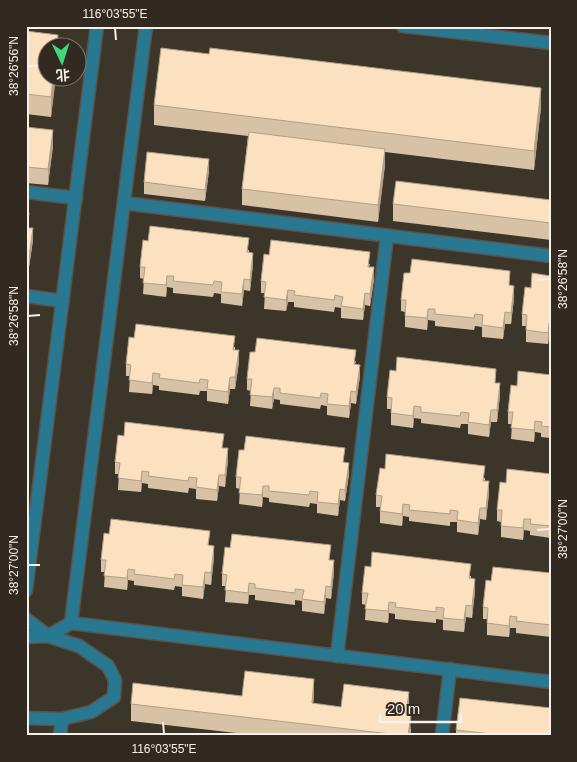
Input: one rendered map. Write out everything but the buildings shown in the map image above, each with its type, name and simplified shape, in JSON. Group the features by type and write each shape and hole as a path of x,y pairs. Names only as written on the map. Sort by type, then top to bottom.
{"street":[{"path":"26,590 98,26"},
{"path":"71,623 146,26"},
{"path":"403,26 551,43"},
{"path":"26,192 76,198"},
{"path":"124,203 551,256"},
{"path":"337,656 387,236"},
{"path":"26,296 63,301"},
{"path":"26,619 48,636 79,646 108,666 115,680 114,697 91,712 62,719 26,718"},
{"path":"26,637 48,636 71,623 551,682"},
{"path":"442,736 450,669"},
{"path":"60,736 62,719"}]}
